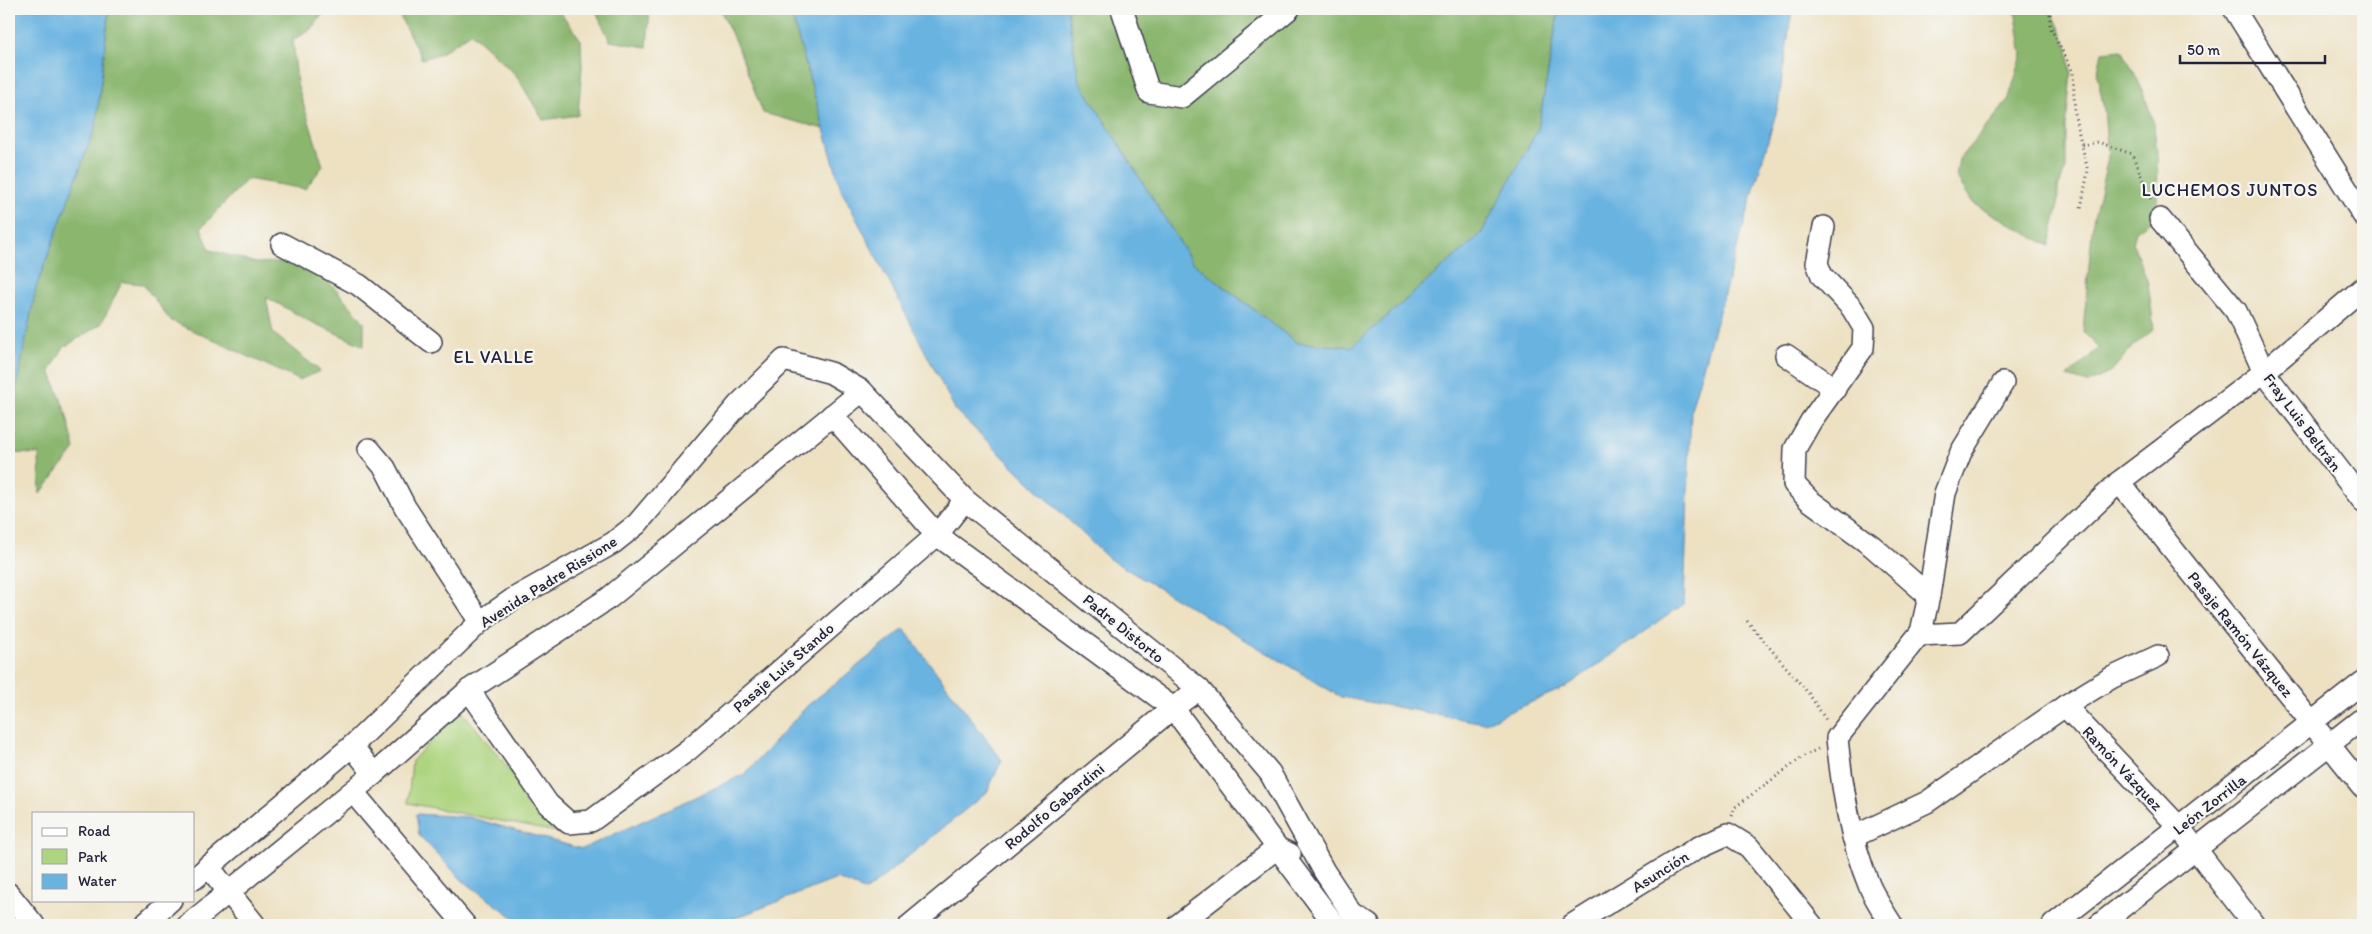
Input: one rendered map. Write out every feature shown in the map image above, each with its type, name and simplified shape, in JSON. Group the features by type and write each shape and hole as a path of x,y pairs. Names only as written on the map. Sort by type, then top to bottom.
{"street":[{"path":"1122,9 1149,92 1182,97 1289,9"},
{"path":"2234,9 2363,215"},
{"name":"Fray Luis Beltrán","path":"2160,219 2236,311 2264,372 2363,501"},
{"path":"1824,227 1817,262 1822,276 1852,308 1864,328 1863,348 1811,421 1796,449 1794,484 1810,500 1872,546 1930,596"},
{"path":"282,244 358,285 432,342"},
{"path":"1919,634 1960,633 2119,482 2264,372 2363,288"},
{"path":"1786,355 1835,389"},
{"name":"Avenida Padre Rissione","path":"201,873 352,746 480,622 514,599 612,543 637,524 739,404 784,360 831,373"},
{"name":"Padre Distorto","path":"831,373 862,391 965,500 1199,689 1270,774 1324,871 1353,914 1369,925"},
{"path":"1892,925 1870,886 1853,837 1840,769 1837,738 1919,634 1930,596 1945,493 1961,452 2003,383"},
{"path":"188,925 353,792 469,690 609,598 862,391"},
{"name":"Padre Distorto","path":"832,414 937,535 1173,708 1335,925"},
{"path":"370,449 385,468 405,507 480,622"},
{"name":"Pasaje Ramón Vázquez","path":"2119,482 2330,743 2363,787"},
{"name":"Pasaje Luis Stando","path":"469,690 548,804 569,823 591,821 688,750 877,584 937,535 965,500"},
{"path":"1853,837 1927,802 2065,706 2111,678 2158,656"},
{"name":"León Zorrilla","path":"2053,925 2363,682"},
{"name":"Rodolfo Gabardini","path":"917,923 1173,708 1199,689"},
{"name":"Ramón Vázquez","path":"2065,706 2179,827 2254,925"},
{"name":"León Zorrilla","path":"2099,925 2363,718"},
{"path":"352,746 374,774"},
{"path":"353,792 465,925"},
{"path":"1728,834 1750,847 1812,925"},
{"name":"Asunción","path":"1572,925 1698,848 1728,834"},
{"path":"1178,925 1277,848 1324,871"},
{"path":"201,873 229,892 255,925"},
{"path":"9,894 34,925"},
{"path":"143,925 169,902"}],"path":[{"path":"2050,9 2050,27 2073,72 2075,117 2088,171 2081,208"},
{"path":"2082,146 2098,142 2132,154 2160,219"},
{"path":"1728,834 1735,807 1804,756 1837,738 1809,694 1747,621"}],"green space":[{"path":"109,9 327,9 309,31 293,40 297,84 323,166 305,189 247,179 201,228 210,250 256,263 304,261 333,286 364,322 364,346 307,320 266,297 273,333 320,371 299,380 170,320 143,284 122,282 101,324 63,348 50,371 66,413 75,449 40,494 39,454 9,453 9,410 12,408 36,288 96,125"},
{"path":"396,9 558,9 581,40 582,67 578,115 543,120 516,75 471,33 439,54 422,59"},
{"path":"595,9 650,9 647,47 610,41"},
{"path":"720,9 790,9 824,129 763,113 740,52"},
{"path":"1067,9 1559,9 1538,129 1481,234 1352,347 1297,343 1192,262 1079,80"},
{"path":"2015,9 2051,9 2068,48 2071,72 2066,126 2066,169 2058,188 2057,211 2049,246 1973,203 1956,176 1959,159 2008,101 2022,55"},
{"path":"2122,50 2145,98 2152,118 2156,139 2158,172 2156,217 2136,231 2133,244 2148,283 2154,329 2132,347 2111,372 2088,383 2067,377 2099,348 2083,332 2093,221 2108,158 2104,109 2097,75 2102,52"},
{"path":"461,710 561,833 408,803 412,761"}],"water":[{"path":"9,9 109,9 96,125 36,288 12,408 9,410"},
{"path":"790,9 1067,9 1079,80 1192,262 1297,343 1352,347 1481,234 1538,129 1559,9 1792,9 1778,106 1691,409 1684,604 1566,687 1484,723 1341,697 1108,558 956,411 841,189"},
{"path":"904,629 1002,760 987,792 866,891 837,879 717,925 524,925 462,880 419,835 416,814 468,817 582,849 745,774 807,706"}],"district":[{"name":"LUCHEMOS JUNTOS","path":"2230,190"},
{"name":"EL VALLE","path":"494,357"}]}
